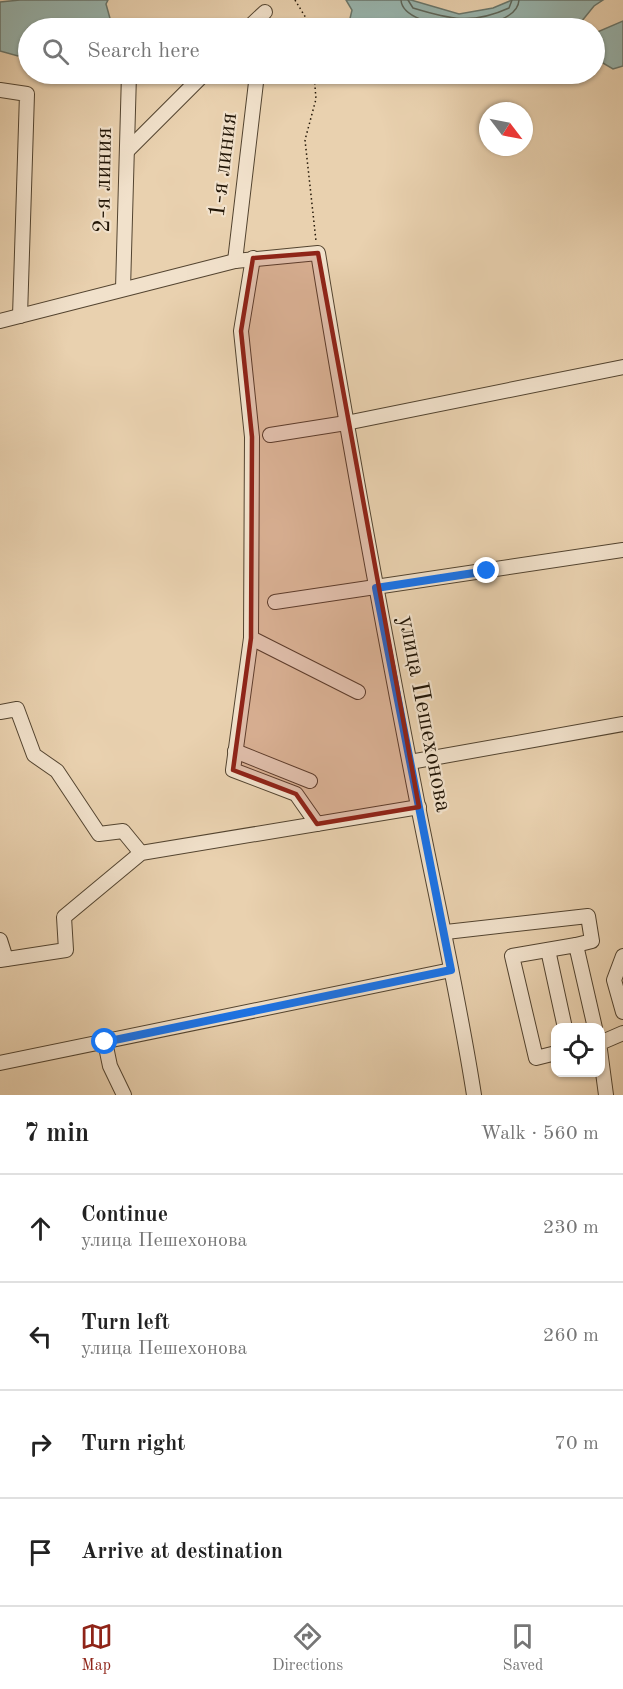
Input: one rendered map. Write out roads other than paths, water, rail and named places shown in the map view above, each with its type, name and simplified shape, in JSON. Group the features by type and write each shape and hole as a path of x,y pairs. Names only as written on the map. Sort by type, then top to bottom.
{"street":[{"name":"2-я линия","path":"123,289 129,84"},
{"path":"127,151 194,84"},
{"name":"1-я линия","path":"235,261 256,84"},
{"path":"0,90 27,94 20,316"},
{"name":"улица Пешехонова","path":"253,258 318,253 345,423 418,807 446,932 474,1095"},
{"path":"0,321 253,258 241,331 252,436 251,638 233,770 296,794 317,824"},
{"path":"270,435 345,423 623,367"},
{"path":"275,602 623,550"},
{"path":"251,638 358,693"},
{"path":"0,712 18,710 34,755 57,771 99,834 123,831 141,853"},
{"path":"410,762 623,724"},
{"path":"235,751 310,781"},
{"path":"0,940 3,960 66,950 64,916 141,853 418,807"},
{"path":"446,932 588,916 592,941 512,956 536,1058 551,1054"},
{"path":"576,945 595,1023"},
{"path":"548,950 564,1023"},
{"path":"623,956 614,980 623,1012"},
{"path":"0,1063 451,970"},
{"path":"605,1041 623,1033"},
{"path":"105,1042 110,1066 124,1095"},
{"path":"604,1077 606,1095"}],"water":[{"path":"108,0 106,4 110,18 18,18 18,56 0,51 0,2"},
{"path":"346,0 411,0 459,14 493,8 512,0 603,0 594,6 584,18 350,18 352,10"},
{"path":"623,21 623,66 613,69 605,64 605,29"}]}
